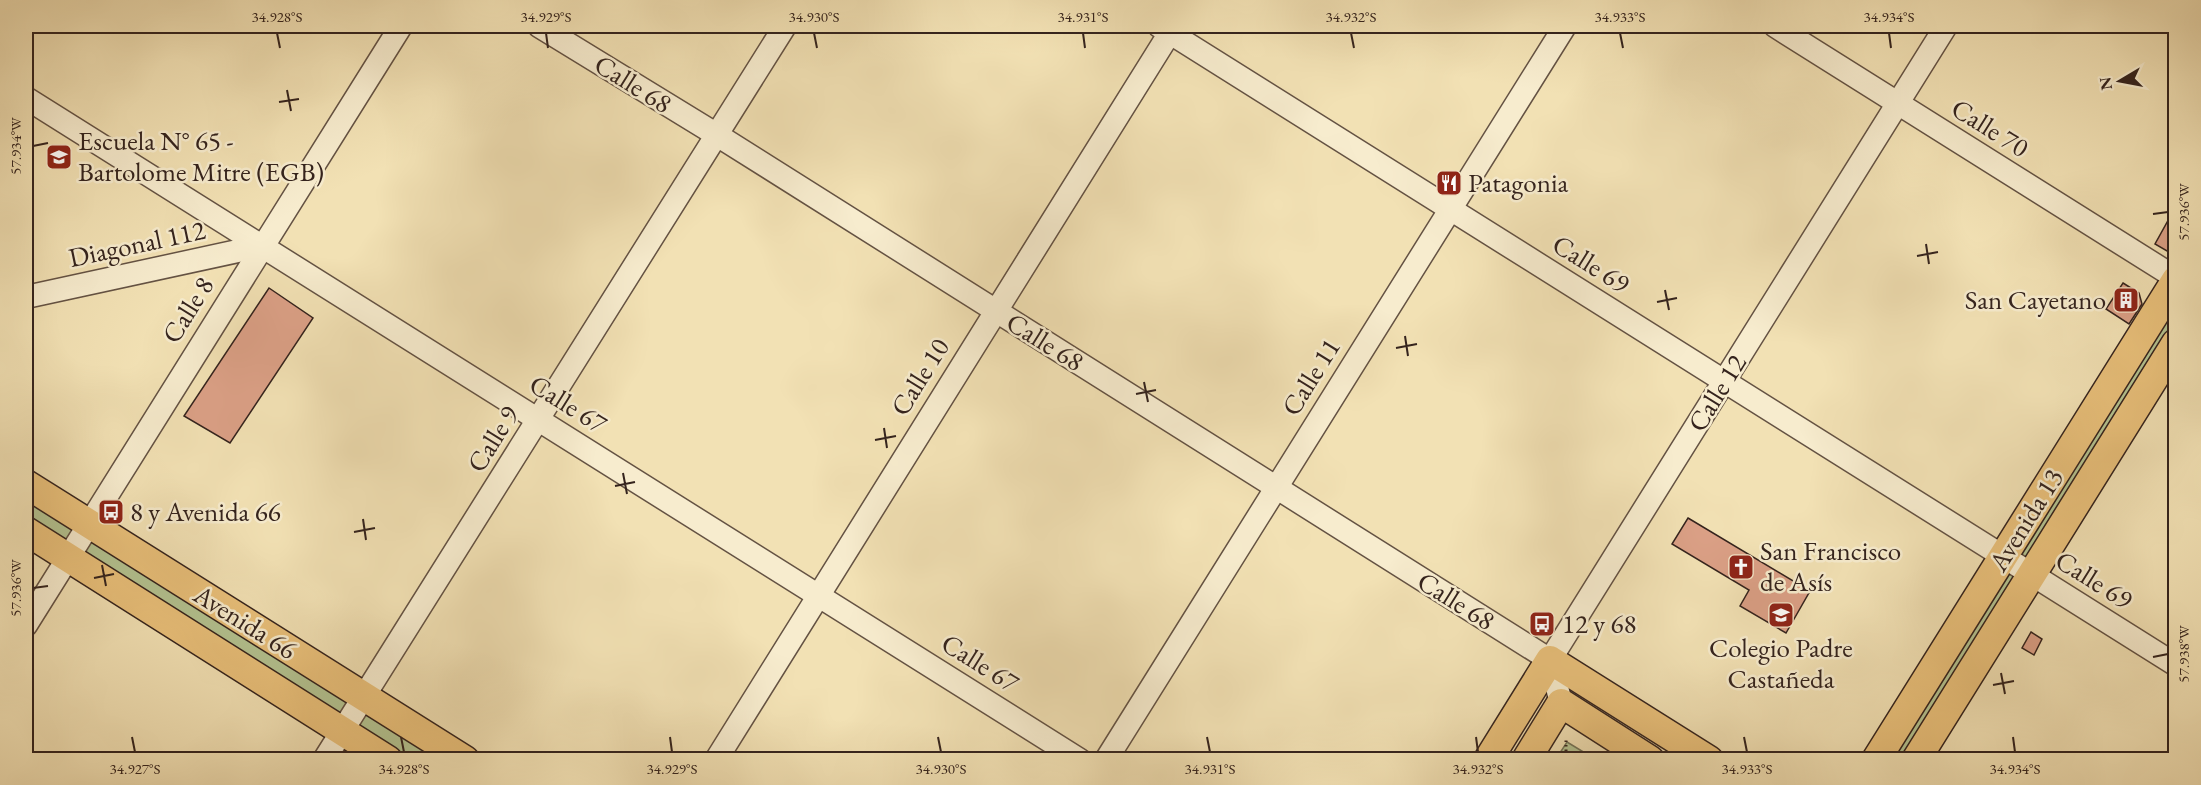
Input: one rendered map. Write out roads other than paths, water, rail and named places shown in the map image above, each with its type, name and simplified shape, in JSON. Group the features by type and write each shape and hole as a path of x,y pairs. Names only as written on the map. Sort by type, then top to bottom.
{"main road":[{"name":"Avenida 13","path":"1876,759 2175,279"},
{"name":"Avenida 13","path":"1916,759 2175,343"},
{"name":"Avenida 66","path":"26,484 465,759"},
{"name":"Avenida 66","path":"26,531 388,759"},
{"name":"Calle 12","path":"1488,759 1550,660"},
{"name":"Calle 68","path":"1550,660 1709,759"},
{"path":"1526,759 1561,704 1650,759"}],"street":[{"name":"Calle 8","path":"26,625 400,26"},
{"name":"Calle 68","path":"539,26 717,135 1550,660"},
{"name":"Calle 9","path":"324,759 785,26"},
{"name":"Calle 11","path":"1106,759 1565,26"},
{"name":"Calle 70","path":"1775,26 2175,279"},
{"name":"Calle 12","path":"1550,660 1946,26"},
{"name":"Calle 69","path":"1168,28 2175,665"},
{"name":"Calle 10","path":"716,759 996,310 1168,28"},
{"name":"Calle 67","path":"26,98 1080,759"},
{"name":"Diagonal 112","path":"26,297 261,246"},
{"path":"1550,660 1561,704"}],"place":[{"name":"Escuela N° 65 - Bartolome Mitre (EGB)","path":"59,157"},
{"name":"Patagonia","path":"1449,183"},
{"name":"San Cayetano","path":"2126,300"},
{"name":"8 y Avenida 66","path":"111,512"},
{"name":"San Francisco de Asís","path":"1741,567"},
{"name":"Colegio Padre Castañeda","path":"1781,615"},
{"name":"12 y 68","path":"1542,624"}]}
